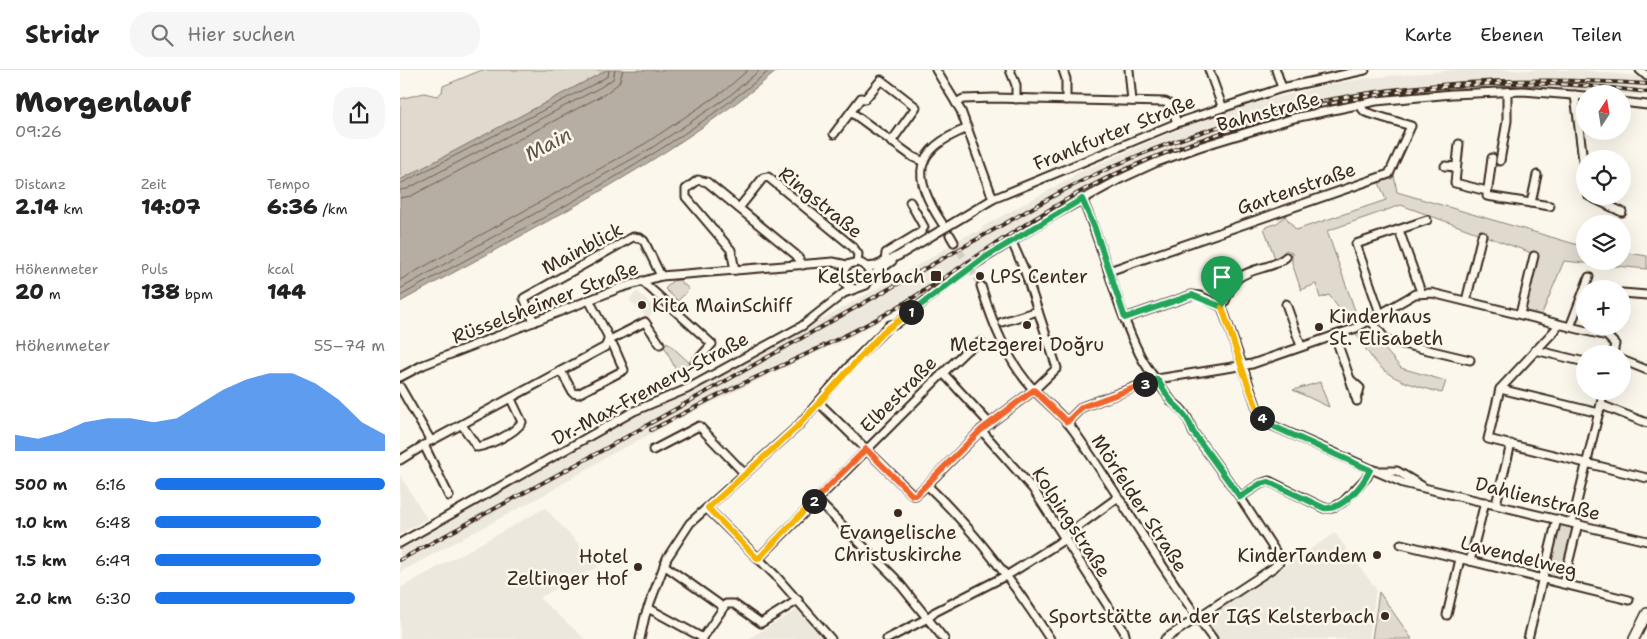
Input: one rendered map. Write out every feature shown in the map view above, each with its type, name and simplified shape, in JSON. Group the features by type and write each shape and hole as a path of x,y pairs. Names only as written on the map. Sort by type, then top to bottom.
{"main road":[{"path":"1634,639 1647,613"}],"street":[{"path":"842,275 847,265 857,262 866,267 898,256 994,199 968,128 956,103 936,70"},
{"path":"1010,70 1016,85 1016,99"},
{"path":"1063,70 1066,79 1066,100"},
{"path":"1129,70 1132,101"},
{"path":"1209,70 1222,106"},
{"path":"1276,70 1282,88"},
{"name":"Frankfurter Straße","path":"994,199 1222,106 1282,88 1365,70"},
{"path":"1640,70 1647,76"},
{"path":"834,134 861,98 865,99 881,80 915,104 915,109 891,142"},
{"path":"1507,92 1507,121 1487,196 1550,206"},
{"name":"Bahnstraße","path":"640,639 648,608 664,565 690,523 786,437 819,403 850,365 890,326 903,319 956,276 1082,199 1157,162 1199,147 1294,118 1358,104 1424,96 1507,92 1575,95"},
{"path":"1575,95 1582,150"},
{"path":"956,103 963,99 1169,103 1177,123"},
{"path":"1631,103 1647,105"},
{"name":"Gartenstraße","path":"1109,271 1280,210 1389,174 1411,126 1365,112 1358,104"},
{"path":"851,112 913,158 924,162"},
{"path":"942,223 922,188 921,174 924,162 930,149 940,141 968,128"},
{"path":"1459,144 1454,180 1458,185 1487,191"},
{"path":"1445,166 1456,167"},
{"path":"1531,203 1537,175"},
{"name":"Ringstraße","path":"739,208 763,178 768,177 854,247 858,254 857,262"},
{"path":"735,270 733,253 686,197 686,189 698,180 707,182 796,255 803,265"},
{"path":"1082,199 1094,226 1140,356 1172,402 1179,406 1189,420 1193,432 1240,497 1277,554 1278,562 1165,639"},
{"path":"885,262 886,253 924,228 925,224 910,202"},
{"path":"1608,205 1622,212"},
{"path":"1381,316 1356,244 1427,220"},
{"path":"1399,230 1421,292"},
{"path":"950,235 954,242"},
{"path":"1466,302 1482,235"},
{"name":"Mainblick","path":"534,322 524,298 633,237 644,241 661,276"},
{"path":"819,403 912,495 916,495 981,430 1034,390 1057,368 1024,269 1012,242"},
{"path":"826,264 837,268 845,284 854,289 862,288 869,278 898,256"},
{"path":"1520,314 1534,256"},
{"path":"1125,318 1192,295 1222,307 1233,284 1240,277 1279,263 1286,257"},
{"name":"Rüsselsheimer Straße","path":"400,377 423,365 589,300 661,276 833,262 847,265"},
{"path":"866,267 869,278"},
{"path":"642,281 712,344 695,363"},
{"name":"Dr.-Max-Fremery-Straße","path":"833,301 845,284"},
{"name":"Mörfelder Straße","path":"981,286 1001,341 1020,372 1034,390 1067,422 1212,639"},
{"name":"Dr.-Max-Fremery-Straße","path":"400,543 634,411 687,389 802,326 833,301 854,289"},
{"path":"1067,422 1082,407 1157,379 1242,366 1336,336 1372,321 1421,292 1611,337 1615,345"},
{"path":"1631,294 1647,295"},
{"path":"400,460 431,441 605,347 608,336 589,300"},
{"path":"1286,304 1301,346"},
{"name":"Dahlienstraße","path":"1222,307 1258,411 1269,424 1404,483 1647,541"},
{"path":"1002,322 1038,311"},
{"path":"1570,327 1576,312"},
{"path":"1372,321 1386,340 1470,360"},
{"path":"608,341 645,322 660,344"},
{"path":"1558,324 1500,389 1488,439 1647,478"},
{"path":"1336,336 1350,378 1360,388 1356,398"},
{"path":"561,371 573,393 578,394 624,370 614,347 608,341"},
{"name":"Elbestraße","path":"758,559 943,373 967,350 981,342"},
{"path":"1536,350 1576,360"},
{"path":"1631,364 1647,370"},
{"path":"943,373 990,424"},
{"path":"400,387 431,441"},
{"path":"1500,389 1599,413"},
{"path":"462,425 477,447 502,436 519,426 522,422 511,399"},
{"path":"1563,584 1586,463 1602,400"},
{"path":"1601,405 1647,423"},
{"path":"653,450 699,426 744,473"},
{"name":"Kolpingstraße","path":"981,430 1034,489 1124,631 1126,639"},
{"path":"1496,504 1510,444"},
{"path":"424,445 449,496"},
{"path":"1240,497 1260,484 1269,482 1324,508 1335,508 1373,471"},
{"path":"927,485 964,522 1006,576 1050,639"},
{"path":"887,639 1006,576 1065,539 1069,533 1118,498"},
{"path":"816,499 895,578 944,639"},
{"path":"1470,561 1485,502"},
{"path":"708,508 798,600 831,639"},
{"path":"1528,639 1557,519"},
{"name":"Lavendelweg","path":"1401,544 1629,600"},
{"path":"1447,615 1460,559"},
{"path":"664,565 723,607"},
{"path":"648,608 703,638 726,604 734,604 761,623 798,600"}],"shaded area":[{"path":"482,70 607,70 400,180 400,99 424,93 437,96 442,92 443,86"},
{"path":"1456,70 1581,70 1647,77 1647,96 1631,95 1631,85 1576,85 1576,90 1470,88 1402,94 1339,103 1190,146 1121,174 1069,201 878,322 836,345 832,345 697,410 608,456 551,491 400,572 400,547 638,411 696,388 771,348 932,257 961,238 983,229 982,227 1073,177 1073,175 1198,121 1266,100 1332,84 1369,78"},
{"path":"1394,175 1397,192 1576,244 1576,262 1564,261 1541,316 1524,311 1537,255 1401,205 1327,231 1359,322 1351,325 1329,295 1320,298 1316,284 1301,290 1292,263 1292,253 1286,250 1276,261 1264,228 1277,223 1285,216 1296,230 1386,200 1378,180"},
{"path":"1631,253 1647,256 1647,269 1631,267"},
{"path":"679,280 689,289 678,301 665,289 672,281"},
{"name":"Kita MainSchiff","path":"637,291 656,309 648,318 629,300"},
{"path":"1366,327 1401,368 1446,381 1442,393 1400,380 1381,368 1355,332"},
{"path":"667,342 693,366 678,374 664,346"},
{"path":"1320,382 1329,407 1293,390"},
{"path":"400,475 427,519 400,534"},
{"path":"545,508 599,566 539,598 585,639 400,639 400,588"},
{"path":"1554,521 1579,527 1565,582 1540,576"},
{"path":"1335,533 1376,589 1369,639 1218,639 1203,619"},
{"name":"Sportstätte an der IGS Kelsterbach","path":"1379,592 1412,639 1372,639"},
{"path":"800,608 826,639 748,639"}],"water":[{"name":"Main","path":"607,70 778,70 689,136 595,195 400,302 400,180"}],"tunnel":[{"path":"954,242 981,286"}],"railway":[{"path":"400,560 603,450 1066,189 1134,157 1204,131 1276,111 1349,96 1422,87 1497,81 1647,84"},
{"path":"651,430 884,315 937,283 1015,231 1095,184 1154,157 1215,135 1321,106 1375,95 1429,88 1483,84 1538,84 1592,86 1647,92"}],"place":[{"name":"Kelsterbach","path":"936,276"},
{"name":"LPS Center","path":"980,276"},
{"name":"Kita MainSchiff","path":"642,305"},
{"name":"Metzgerei Doğru","path":"1027,325"},
{"name":"Kinderhaus St. Elisabeth","path":"1319,327"},
{"name":"Evangelische Christuskirche","path":"898,513"},
{"name":"KinderTandem","path":"1377,555"},
{"name":"Hotel Zeltinger Hof","path":"638,567"},
{"name":"Sportstätte an der IGS Kelsterbach","path":"1385,616"}],"route":[{"path":"1082,199 1094,226 1125,318 1192,295 1200,296 1222,307 1260,415 1275,427 1370,470 1367,477 1339,506 1324,508 1306,497 1269,482 1260,484 1240,497 1193,432 1189,420 1179,406 1172,402 1157,379 1082,407 1067,422 1034,390 981,430 916,495 912,495 866,449 758,559 708,508 798,426 850,365 890,326 896,324 941,290 956,276 1082,199"}]}
